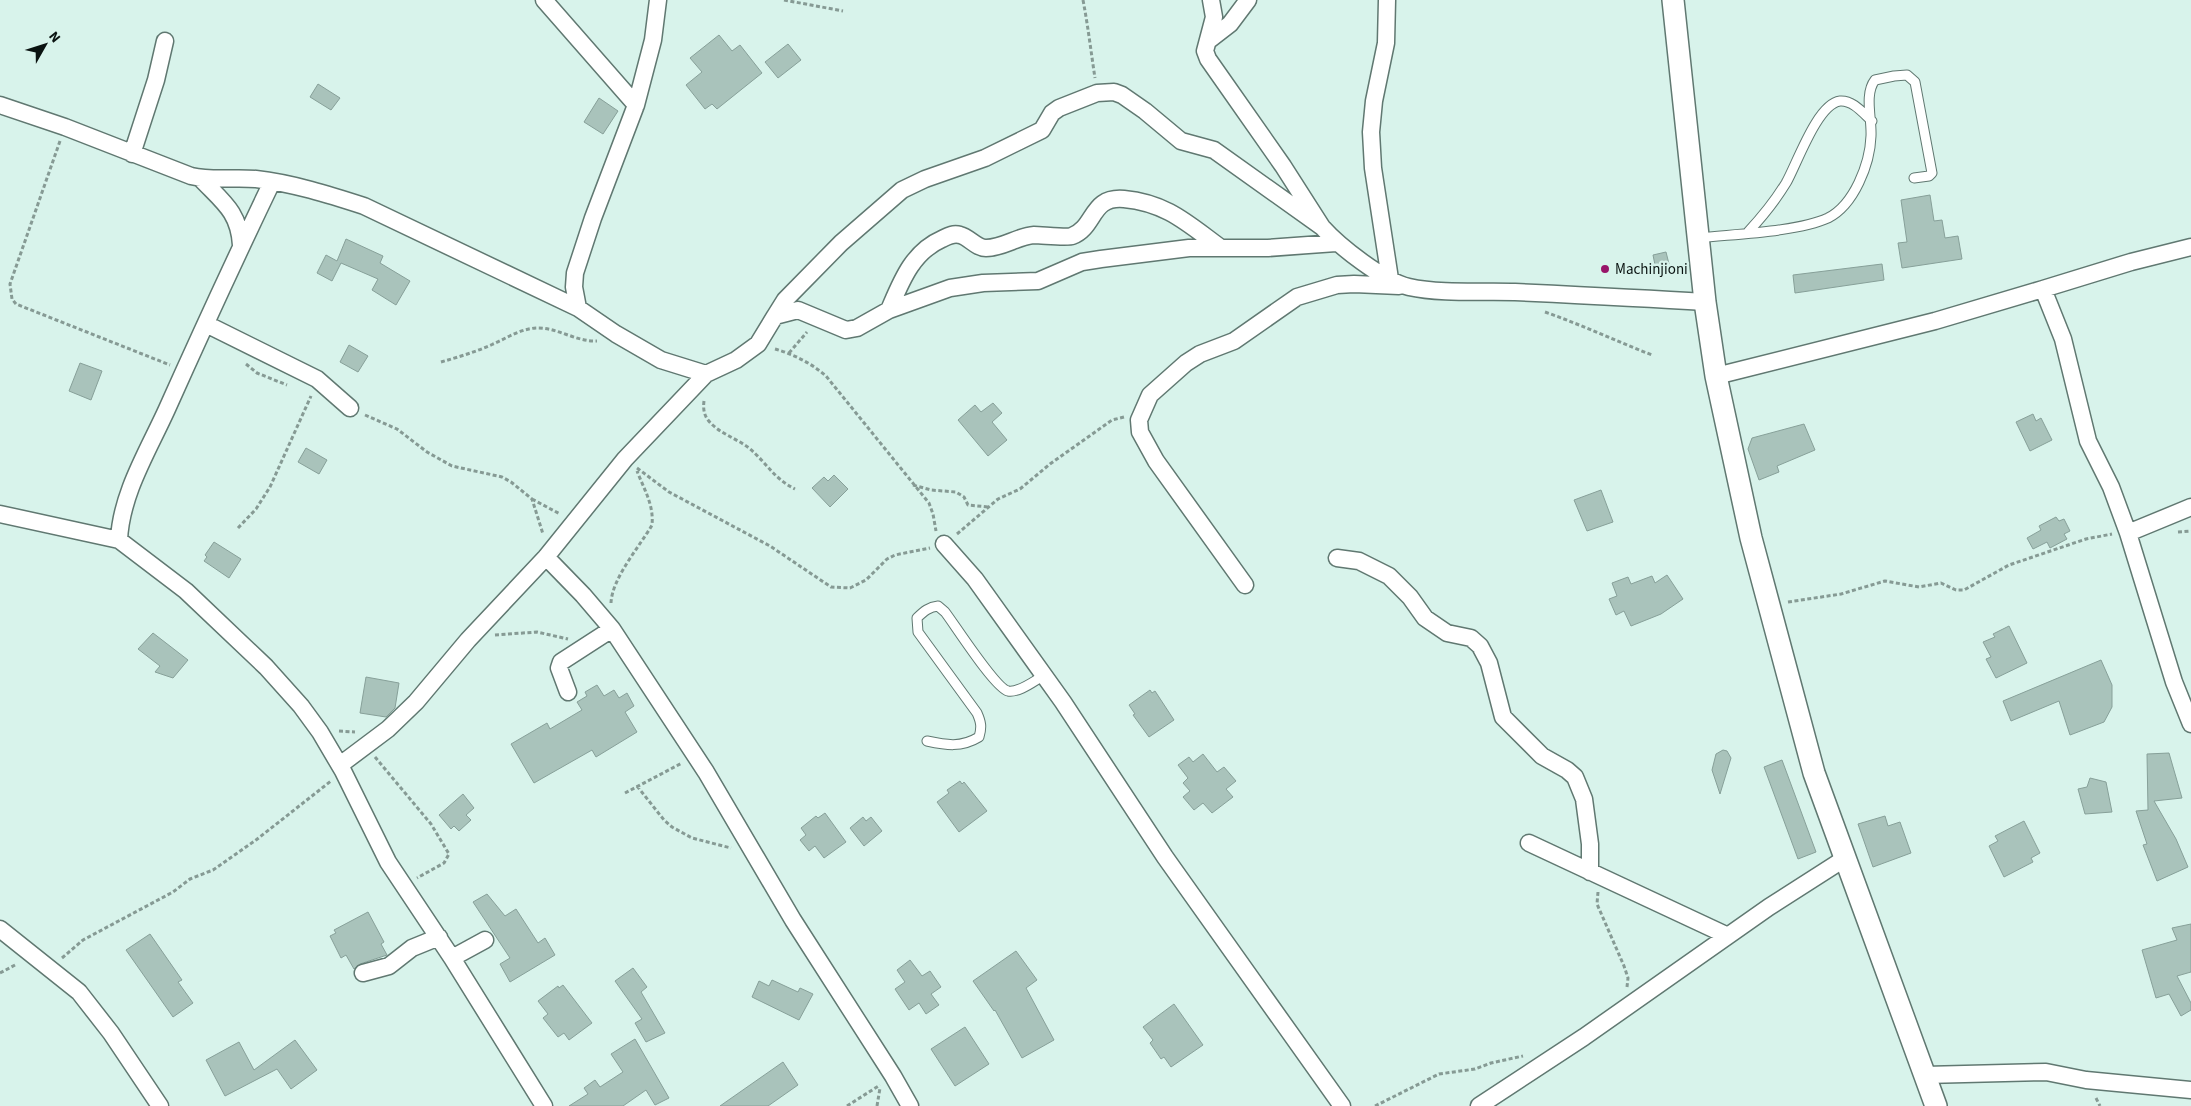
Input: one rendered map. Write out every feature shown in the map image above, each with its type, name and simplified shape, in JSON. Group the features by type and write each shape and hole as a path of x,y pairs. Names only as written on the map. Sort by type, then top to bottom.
{"street":[{"path":"544,0 636,105"},
{"path":"578,308 574,287 575,273 598,204 636,105 653,40 658,0"},
{"path":"1211,0 1214,17 1205,51 1212,68 1243,108 1322,227 1336,243 1390,279 1408,286"},
{"path":"1208,41 1230,24 1248,0"},
{"path":"1387,0 1386,43 1374,102 1371,132 1373,168 1390,279"},
{"path":"1673,0 1705,302 1716,376 1751,538 1814,773 1936,1106"},
{"path":"132,154 165,41"},
{"path":"342,768 416,702 468,640 547,555 625,459 710,373 736,360 758,344 785,300 827,257 902,190 925,179 985,158 1042,130 1052,113 1070,103 1097,93 1114,92 1122,95 1145,111 1181,141 1214,150 1322,227"},
{"path":"0,105 65,127 202,179 256,179 364,206 578,308 616,334 661,360 710,373"},
{"path":"202,179 231,211 237,221 241,245"},
{"path":"118,540 121,515 126,501 241,245 272,182"},
{"path":"889,310 911,263 923,250 938,240 952,234 962,235 975,244 986,248 1031,235 1056,234 1066,237 1074,235 1083,227 1098,206 1107,200 1122,199 1162,207 1221,248"},
{"path":"775,316 798,310 846,330 857,328 889,310 950,288 983,283 1038,281 1082,262 1189,248 1268,248 1336,243"},
{"path":"1716,376 1935,321 2131,262 2191,247"},
{"path":"1245,585 1156,461 1140,432 1140,419 1150,395 1186,363 1200,354 1234,341 1297,297 1337,285 1408,286 1453,290 1705,302"},
{"path":"2043,289 2063,339 2088,441 2111,487 2128,532 2174,682 2191,724"},
{"path":"206,324 317,378 350,408"},
{"path":"2128,532 2191,507"},
{"path":"0,514 118,540 186,591 266,667 301,706 320,732 342,768 376,840 544,1106"},
{"path":"944,544 975,579 1076,721 1165,857 1342,1106"},
{"path":"547,555 612,629 694,756 793,920 893,1076 910,1106"},
{"path":"1337,558 1359,561 1389,576 1410,597 1425,618 1447,633 1471,638 1480,646 1489,663 1503,717 1542,756 1567,770 1575,777 1584,800 1594,874"},
{"path":"568,692 559,668 561,662 612,629"},
{"path":"1529,843 1726,935"},
{"path":"1479,1106 1625,1008 1726,935 1844,859"},
{"path":"0,930 79,992 92,1007 160,1106"},
{"path":"363,973 389,966 412,948 439,937"},
{"path":"452,958 485,940"},
{"path":"1925,1075 2046,1072 2086,1080 2191,1090"}],"lane":[{"path":"1699,238 1792,227 1828,218 1840,209 1853,193 1869,155 1872,121 1869,91 1875,80 1894,76 1907,76 1912,78 1917,88 1932,173 1929,176 1914,178"},
{"path":"1748,232 1770,208 1786,184 1812,129 1828,107 1834,103 1848,102 1858,107 1872,121"},
{"path":"928,741 948,746 961,745 978,737 982,729 977,712 918,632 917,618 924,611 938,606 945,612 985,668 1002,688 1009,691 1019,689 1043,676"}],"path":[{"path":"784,0 843,11"},
{"path":"1083,0 1089,29 1089,47 1097,93"},
{"path":"65,127 10,284 12,298 16,304 184,370"},
{"path":"1537,309 1589,327 1603,336 1652,355"},
{"path":"441,362 486,347 516,333 537,328 596,342 616,334"},
{"path":"758,344 789,353 815,367 826,376 931,508 936,532 944,544"},
{"path":"243,362 257,373 295,387"},
{"path":"710,373 704,406 707,419 725,434 749,448 780,482 794,489"},
{"path":"238,528 256,509 265,496 312,393 318,395"},
{"path":"350,408 397,429 427,452 452,466 502,477 525,492 532,499 573,522"},
{"path":"612,629 611,599 614,589 652,525 650,503 635,466 669,492 770,546 831,587 850,588 866,580 887,559 894,555 944,544 988,507 1020,488 1112,420 1120,417 1140,419"},
{"path":"913,484 931,490 950,490 961,494 968,506 988,507"},
{"path":"532,499 547,555"},
{"path":"1767,602 1797,602 1816,599 1885,581 1919,587 1942,583 1956,590 1964,590 2009,565 2086,539 2128,532"},
{"path":"468,640 505,633 537,632 591,642"},
{"path":"320,732 349,731 381,735"},
{"path":"366,746 432,824 449,854 444,863 403,885"},
{"path":"624,792 694,756"},
{"path":"38,960 65,957 83,940 173,892 190,879 213,870 256,840 342,768"},
{"path":"638,786 664,820 684,835 755,856"},
{"path":"1594,874 1597,904 1607,922 1628,978 1625,1008"},
{"path":"1374,1106 1438,1074 1475,1069 1490,1063 1521,1056 1551,1058"},
{"path":"847,1106 881,1084"}],"building":[{"path":"719,35 732,51 740,45 762,73 717,109 712,104 705,109 686,85 702,72 690,58"},
{"path":"788,44 801,60 778,78 765,62"},
{"path":"318,84 340,98 331,110 310,97"},
{"path":"599,98 618,111 603,134 584,122"},
{"path":"1930,195 1934,221 1942,220 1945,238 1958,236 1962,259 1902,268 1898,243 1907,242 1901,200"},
{"path":"346,239 383,256 380,263 410,281 396,305 372,290 378,279 341,263 332,281 317,273 326,255 337,261"},
{"path":"1666,252 1671,272 1657,275 1653,255"},
{"path":"1882,264 1884,280 1795,293 1793,275"},
{"path":"349,345 368,356 358,372 340,362"},
{"path":"80,363 102,371 91,400 69,391"},
{"path":"993,403 1002,413 992,422 1007,440 988,456 958,420 975,405 981,412"},
{"path":"2033,414 2036,421 2041,418 2052,440 2030,451 2016,422"},
{"path":"1804,424 1815,450 1777,466 1779,472 1759,480 1748,449 1752,438"},
{"path":"306,448 327,460 319,474 298,462"},
{"path":"834,475 848,489 830,507 812,488 824,477 828,481"},
{"path":"1601,490 1613,522 1587,531 1574,500"},
{"path":"2056,517 2059,521 2064,519 2070,531 2064,534 2067,539 2050,548 2047,542 2033,549 2027,538 2041,530 2039,526"},
{"path":"214,542 241,559 229,578 204,561 207,557 205,555"},
{"path":"1667,575 1683,599 1661,614 1631,626 1624,611 1616,615 1609,599 1617,596 1612,583 1628,577 1631,584 1652,576 1655,583"},
{"path":"2009,626 2027,663 1996,678 1986,659 1991,657 1983,642 1995,637 1993,634"},
{"path":"153,633 188,660 173,678 155,672 160,666 138,649"},
{"path":"2101,660 2112,685 2112,707 2104,722 2070,735 2059,701 2011,721 2003,701"},
{"path":"366,677 399,683 395,708 386,717 360,713"},
{"path":"597,685 604,696 614,690 619,698 627,693 634,706 625,712 637,732 596,757 592,750 534,783 511,744 547,723 550,729 582,710 577,702 587,696 585,692"},
{"path":"1150,690 1152,693 1155,691 1174,720 1149,737 1133,715 1135,714 1129,705"},
{"path":"1723,750 1727,751 1731,758 1720,794 1712,770 1716,754"},
{"path":"2169,753 2182,798 2154,801 2176,839 2188,867 2157,881 2143,845 2147,844 2136,811 2148,810 2147,754"},
{"path":"1203,754 1217,772 1224,767 1236,781 1226,789 1233,797 1212,813 1203,803 1194,810 1183,797 1190,791 1183,783 1188,778 1178,765 1189,757 1193,762"},
{"path":"1782,760 1816,852 1798,859 1764,767"},
{"path":"2090,778 2106,782 2112,812 2085,814 2078,789 2087,787"},
{"path":"960,781 962,784 964,782 987,811 959,832 937,802 949,793 947,790"},
{"path":"463,794 474,808 466,815 471,820 459,831 454,826 451,829 439,815"},
{"path":"825,813 846,842 824,858 815,846 809,851 800,840 806,835 801,828 816,816 818,818"},
{"path":"1885,816 1888,826 1900,822 1911,853 1873,867 1858,824"},
{"path":"863,817 866,821 871,817 882,831 864,846 850,828"},
{"path":"2024,821 2040,853 2031,858 2033,862 2004,877 1989,846 1998,841 1995,836"},
{"path":"487,894 505,916 516,909 538,943 545,938 555,955 510,982 500,964 510,958 473,902"},
{"path":"368,912 384,942 381,944 387,955 360,964 354,969 346,955 341,958 330,936 336,933 334,930"},
{"path":"2191,924 2191,972 2177,976 2191,1003 2191,1010 2181,1016 2169,994 2156,998 2142,950 2177,940 2172,928"},
{"path":"150,934 182,980 178,982 193,1003 173,1017 126,950"},
{"path":"1016,951 1037,980 1026,988 1054,1040 1022,1058 995,1010 973,981"},
{"path":"910,960 922,976 930,971 941,987 931,994 939,1005 926,1014 919,1003 909,1010 895,989 905,982 897,970"},
{"path":"633,968 647,987 641,992 665,1033 646,1042 635,1023 642,1019 615,981"},
{"path":"772,980 798,992 800,988 813,994 799,1020 752,997 759,981 769,986"},
{"path":"563,985 592,1023 569,1040 564,1033 558,1037 543,1018 548,1014 538,1001 558,986 559,988"},
{"path":"1174,1004 1203,1045 1171,1067 1164,1057 1161,1059 1150,1043 1153,1040 1143,1027"},
{"path":"965,1027 989,1064 955,1086 931,1049"},
{"path":"635,1039 669,1098 655,1105 646,1090 623,1106 569,1106 588,1094 584,1088 595,1080 600,1087 623,1072 611,1054"},
{"path":"295,1040 317,1070 291,1089 277,1069 225,1096 206,1060 239,1042 254,1070"},
{"path":"783,1062 798,1085 768,1106 720,1106"}],"place":[{"name":"Machinjioni","path":"1605,269"}]}
